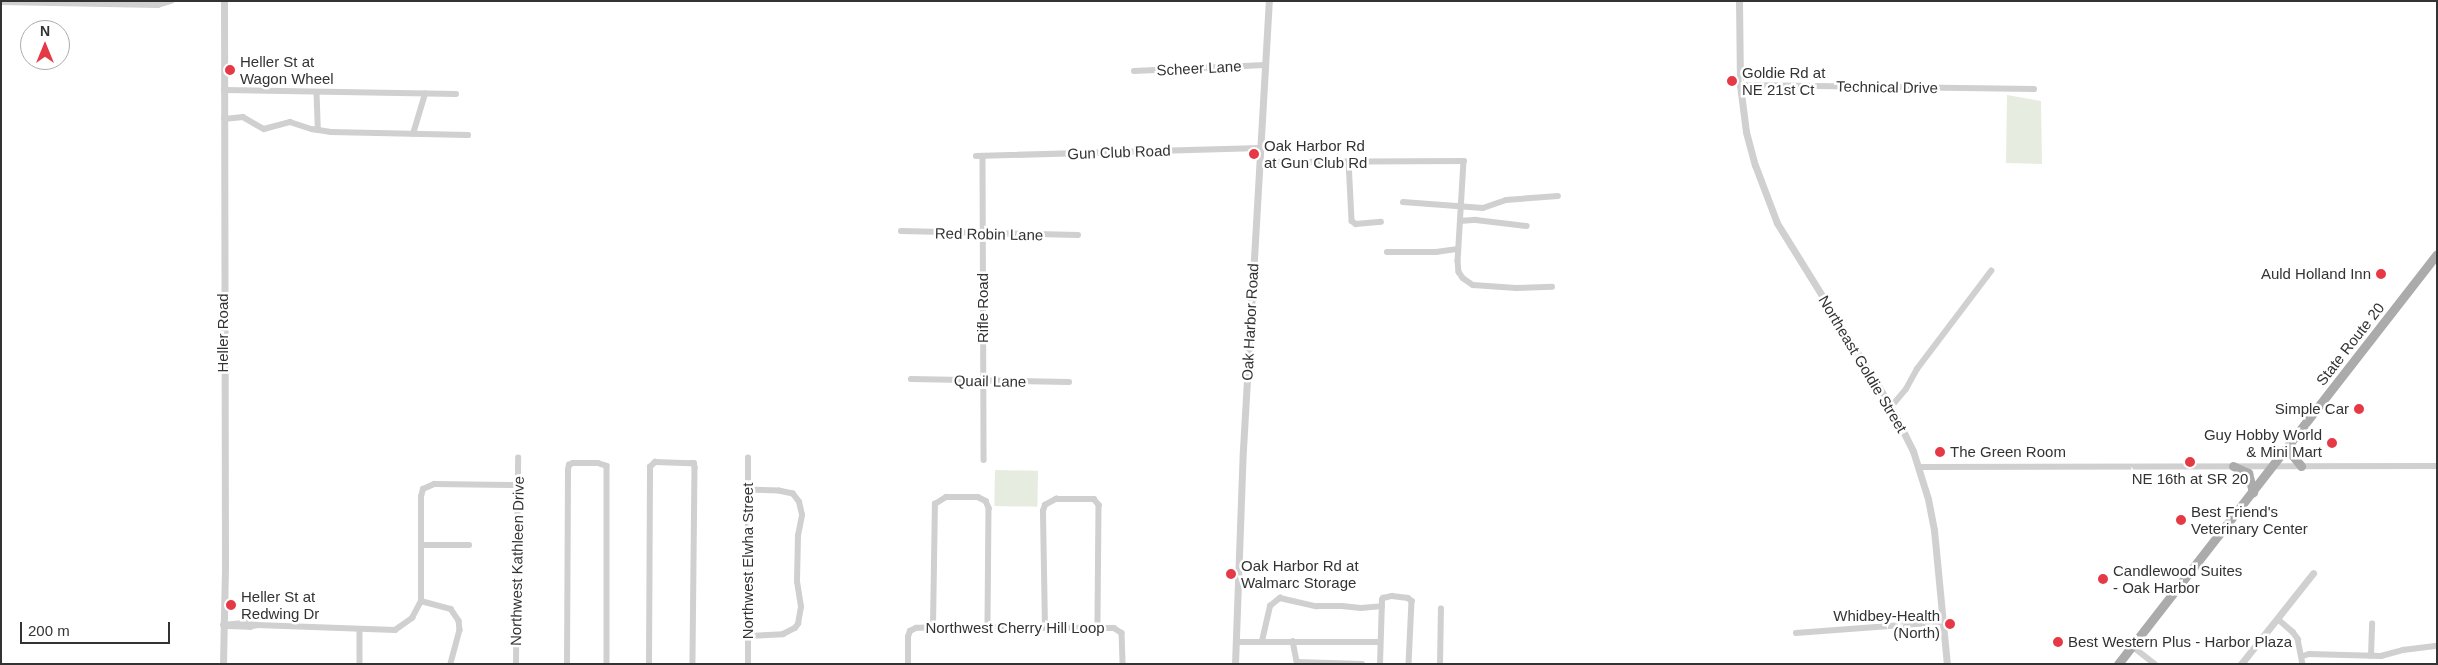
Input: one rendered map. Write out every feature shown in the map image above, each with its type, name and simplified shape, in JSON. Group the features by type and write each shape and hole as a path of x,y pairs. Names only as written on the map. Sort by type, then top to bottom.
{"main road":[{"name":"State Route 20","path":"2118,664 2437,254"},
{"path":"2291,443 2293,456 2301,466"},
{"path":"2233,466 2248,473 2253,492"}],"street":[{"path":"1,2 158,5 171,1"},
{"name":"Heller Road","path":"223,664 225,568 224,1"},
{"name":"Oak Harbor Road","path":"1235,664 1243,449 1269,1"},
{"name":"Northeast Goldie Street","path":"1739,1 1740,85 1746,132 1755,165 1777,223 1891,407 1906,434 1919,467 1934,530 1948,664"},
{"name":"Scheer Lane","path":"1134,71 1265,65"},
{"name":"Technical Drive","path":"1740,85 2034,89"},
{"path":"224,90 456,94"},
{"path":"317,92 318,130"},
{"path":"413,134 425,94"},
{"path":"224,119 243,117 264,129 290,122 318,130 468,135"},
{"name":"Gun Club Road","path":"980,156 1261,148"},
{"name":"Rifle Road","path":"980,156 983,234 984,460"},
{"path":"1349,161 1352,221 1356,224 1381,222"},
{"path":"1261,162 1464,161 1458,249 1459,272 1467,282 1516,288 1552,287"},
{"path":"1402,202 1483,208 1506,200 1558,196"},
{"path":"1460,221 1476,220 1528,226"},
{"name":"Red Robin Lane","path":"901,231 1078,235"},
{"path":"1387,252 1436,252 1458,249"},
{"path":"1891,407 1991,271"},
{"name":"Quail Lane","path":"910,379 1069,382"},
{"name":"Northwest Kathleen Drive","path":"516,664 518,458"},
{"name":"Northwest Elwha Street","path":"748,458 748,664"},
{"path":"649,664 650,467 655,462 690,462 694,463 695,467 692,664"},
{"path":"567,664 568,470 569,465 573,463 598,463 607,466 608,664"},
{"path":"1919,467 2437,466"},
{"path":"223,625 250,622 256,625 395,630 412,618 421,601 421,492 428,486 518,485"},
{"path":"748,490 779,491 793,494 799,502 802,515 797,557 800,607 798,624 795,628 783,634 748,636"},
{"path":"933,627 935,504 946,497 978,497 986,501 989,508 988,628"},
{"path":"1045,628 1043,511 1046,505 1056,499 1094,499 1099,505 1098,627"},
{"path":"421,544 469,545"},
{"path":"2241,664 2314,573"},
{"path":"1380,664 1382,606 1383,598 1388,596 1408,598 1412,601 1409,664"},
{"path":"1262,641 1270,606 1280,598 1316,606 1361,608 1382,606"},
{"path":"421,601 451,609 459,621 460,630 451,663"},
{"path":"1438,663 1441,609"},
{"path":"2278,619 2293,632 2303,664"},
{"path":"1796,634 1943,622"},
{"path":"2371,656 2372,624"},
{"name":"Northwest Cherry Hill Loop","path":"908,664 908,637 910,631 916,628 933,627 1114,628 1121,631 1123,664"},
{"path":"360,629 360,664"},
{"path":"1294,641 1294,659 1297,662 1362,664"},
{"path":"1236,642 1380,642"},
{"path":"2132,646 2155,664"},
{"path":"2302,656 2309,654 2371,656 2437,646"}],"shaded area":[{"path":"2007,95 2041,101 2042,164 2006,163"},
{"path":"995,470 1038,471 1037,507 994,506"}],"place":[{"name":"Heller St at Wagon Wheel","path":"230,70"},
{"name":"Goldie Rd at NE 21st Ct","path":"1732,81"},
{"name":"Oak Harbor Rd at Gun Club Rd","path":"1254,154"},
{"name":"Auld Holland Inn","path":"2381,274"},
{"name":"Simple Car","path":"2359,409"},
{"name":"Guy Hobby World & Mini Mart","path":"2332,443"},
{"name":"The Green Room","path":"1940,452"},
{"name":"NE 16th at SR 20","path":"2190,462"},
{"name":"Best Friend's Veterinary Center","path":"2181,520"},
{"name":"Oak Harbor Rd at Walmarc Storage","path":"1231,574"},
{"name":"Candlewood Suites - Oak Harbor","path":"2103,579"},
{"name":"Heller St at Redwing Dr","path":"231,605"},
{"name":"Whidbey-Health (North)","path":"1950,624"},
{"name":"Best Western Plus - Harbor Plaza","path":"2058,642"}]}
